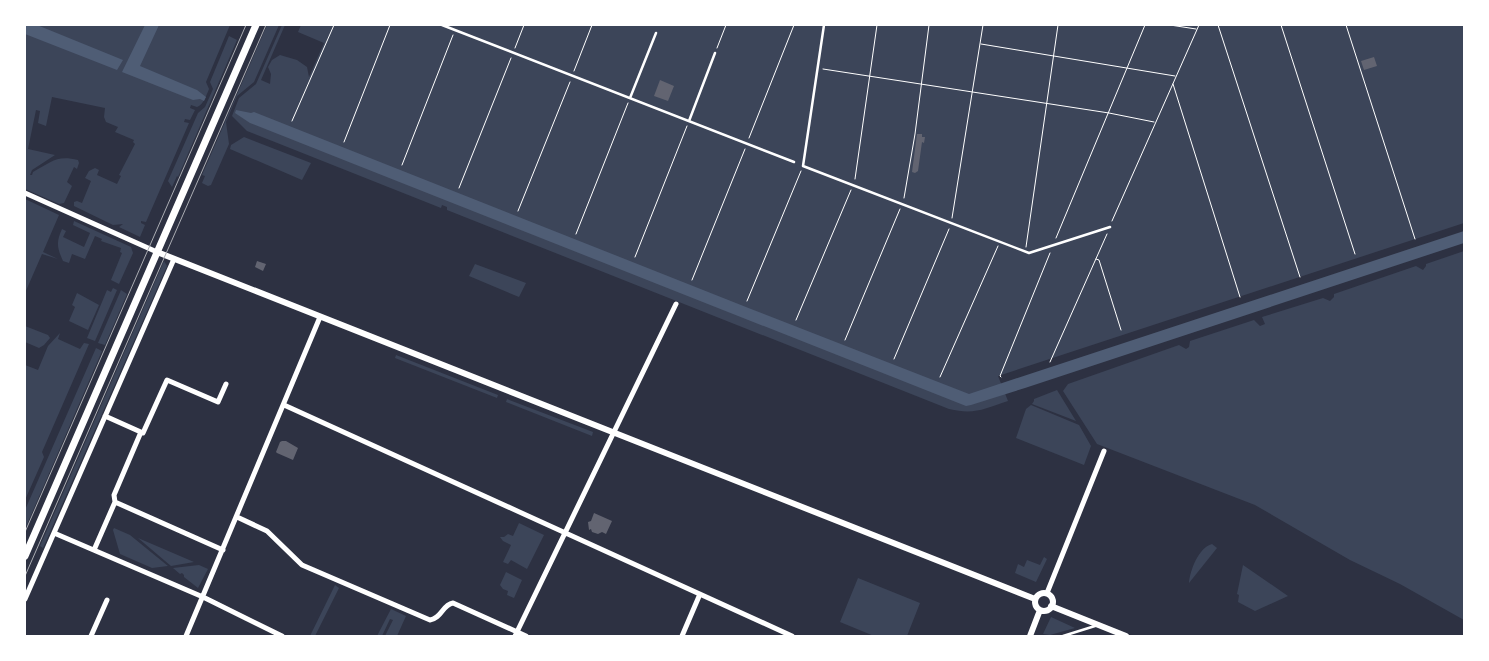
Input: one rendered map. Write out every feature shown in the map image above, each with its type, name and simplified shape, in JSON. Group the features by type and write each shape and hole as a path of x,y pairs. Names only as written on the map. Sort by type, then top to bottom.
{"main road":[{"path":"25,556 256,25"}],"street":[{"path":"25,193 174,259 1035,599"},
{"path":"25,598 174,259"},
{"path":"516,634 676,304"},
{"path":"186,636 320,317"},
{"path":"94,550 115,502 114,495 141,432 143,433 167,380 218,402 226,384"},
{"path":"284,405 792,636"},
{"path":"105,416 141,432"},
{"path":"1047,593 1104,451"},
{"path":"115,502 223,550"},
{"path":"237,517 267,531 302,564 430,620 436,618 448,604 453,603 516,634 526,636"},
{"path":"54,533 203,597 282,636"},
{"path":"1041,593 1047,593 1052,598 1052,606 1047,610 1040,610 1035,605 1035,599 1041,593"},
{"path":"682,636 700,594"},
{"path":"92,636 107,600"},
{"path":"1052,606 1126,636"},
{"path":"1030,636 1040,610"}],"lane":[{"path":"442,25 794,162"},
{"path":"824,25 803,166 1029,253 1110,227"},
{"path":"630,98 656,33"},
{"path":"689,121 715,53"},
{"path":"1063,636 1098,625"}],"path":[{"path":"292,121 334,25"},
{"path":"344,142 390,25"},
{"path":"459,188 524,25"},
{"path":"518,211 592,25"},
{"path":"715,53 726,25"},
{"path":"692,280 794,25"},
{"path":"796,320 853,186 877,25"},
{"path":"846,340 905,195 929,25"},
{"path":"894,359 951,224 983,25"},
{"path":"1025,252 1058,25"},
{"path":"1001,377 1053,245 1145,25"},
{"path":"1170,25 1197,29"},
{"path":"1050,361 1199,25"},
{"path":"1218,25 1300,277"},
{"path":"1281,25 1355,254"},
{"path":"1346,25 1415,239"},
{"path":"402,165 455,30"},
{"path":"980,43 1176,76"},
{"path":"818,68 1155,122"},
{"path":"1173,84 1240,297"},
{"path":"576,234 630,98"},
{"path":"635,257 689,121"},
{"path":"747,301 803,166"},
{"path":"940,377 999,243"},
{"path":"1096,259 1099,260 1121,330"}],"shaded area":[{"path":"25,25 230,25 206,82 209,89 206,97 197,107 191,105 190,108 195,110 190,120 185,119 184,122 189,123 146,222 141,221 145,225 140,237 119,227 123,224 113,225 74,206 74,202 82,203 91,181 85,178 89,171 95,168 99,170 97,175 117,184 121,176 119,175 135,144 134,140 115,132 118,127 106,122 104,117 105,108 52,97 46,126 38,123 40,111 36,110 28,149 55,155 32,170 30,175 50,162 59,159 78,160 79,163 77,169 74,167 67,182 72,186 64,203 59,204 25,189"},
{"path":"25,25 37,25 123,60 117,70 25,34"},
{"path":"145,25 159,25 140,66 197,90 206,97 204,101 200,99 193,100 122,72"},
{"path":"267,25 279,25 254,82 237,96 226,122 229,144 211,185 208,186 202,183 205,176 202,175"},
{"path":"282,25 285,25 261,80 270,84 271,74 268,67 272,60 280,55 297,60 307,67 309,77 324,43 298,32 301,25 1464,25 1464,223 998,376 1008,401 985,409 958,411 447,210 447,207 442,205 441,208 247,131 232,116 239,98 256,84"},
{"path":"229,36 237,40 172,187 168,181 198,113 205,107 213,89 210,82"},
{"path":"236,110 254,112 969,394 1464,231 1464,243 966,406 250,123 235,113"},
{"path":"244,137 311,163 302,180 230,149 231,145"},
{"path":"25,199 59,215 43,252 58,259 42,254 25,293"},
{"path":"74,221 131,247 133,253 119,284 111,280 122,253 120,252 121,248 101,241 102,239 95,236 85,259 72,254 69,263 63,261 58,245 62,229 66,231 63,237 84,247 90,233 73,225"},
{"path":"1464,251 1464,620 1400,584 1350,560 1255,505 1097,444 1063,391 1068,384 1179,345 1186,349 1189,347 1190,341 1254,320 1260,326 1265,324 1262,317 1323,298 1330,301 1334,294 1416,266 1423,270 1426,264"},
{"path":"164,261 167,266 43,548 40,546"},
{"path":"475,264 526,283 519,297 469,276"},
{"path":"113,288 117,290 95,341 87,338 107,290 111,292"},
{"path":"121,290 127,294 105,345 98,343"},
{"path":"77,293 99,305 88,330 69,321 75,307 72,305"},
{"path":"25,326 48,335 50,338 39,348 25,342"},
{"path":"60,333 58,339 80,349 84,343 89,344 42,452 44,457 25,500 25,365 38,370 48,346"},
{"path":"96,348 102,351 25,529 25,510"},
{"path":"396,355 498,395 497,398 395,358"},
{"path":"1057,390 1076,421 1032,404 1034,399"},
{"path":"507,399 593,432 592,436 506,402"},
{"path":"1031,405 1079,425 1091,446 1084,465 1016,438 1026,409"},
{"path":"519,523 544,535 527,569 511,560 508,564 503,562 511,545 500,537 508,534 513,536"},
{"path":"114,528 130,535 168,566 152,568 120,554"},
{"path":"138,538 194,562 171,566"},
{"path":"1212,544 1217,548 1189,583 1193,566 1199,555 1207,546"},
{"path":"1044,557 1047,559 1036,582 1015,573 1018,564 1024,567 1027,560 1040,565"},
{"path":"199,565 208,569 198,588 184,577 182,573 180,574 173,568"},
{"path":"1243,565 1288,596 1255,611 1238,602 1239,595 1237,594"},
{"path":"506,572 522,580 514,598 507,595 508,591 500,585"},
{"path":"858,578 920,603 907,636 874,636 840,622"},
{"path":"335,585 339,588 315,636 310,636"},
{"path":"391,609 406,616 397,636 385,636 393,620 390,619 382,636 377,636"},
{"path":"1051,617 1075,628 1050,635 1043,634"}],"building":[{"path":"1374,57 1377,66 1364,70 1361,61"},
{"path":"660,80 674,86 668,101 654,96"},
{"path":"917,134 922,134 922,137 925,137 924,143 922,142 918,171 915,173 912,172"},
{"path":"257,261 266,264 263,271 255,267"},
{"path":"282,441 286,441 298,448 293,460 276,452"},
{"path":"594,513 612,521 606,534 602,532 598,534 592,532 591,529 589,530 588,522 591,521"}],"tram line":[{"path":"25,532 246,25"},
{"path":"25,576 266,25"}]}
